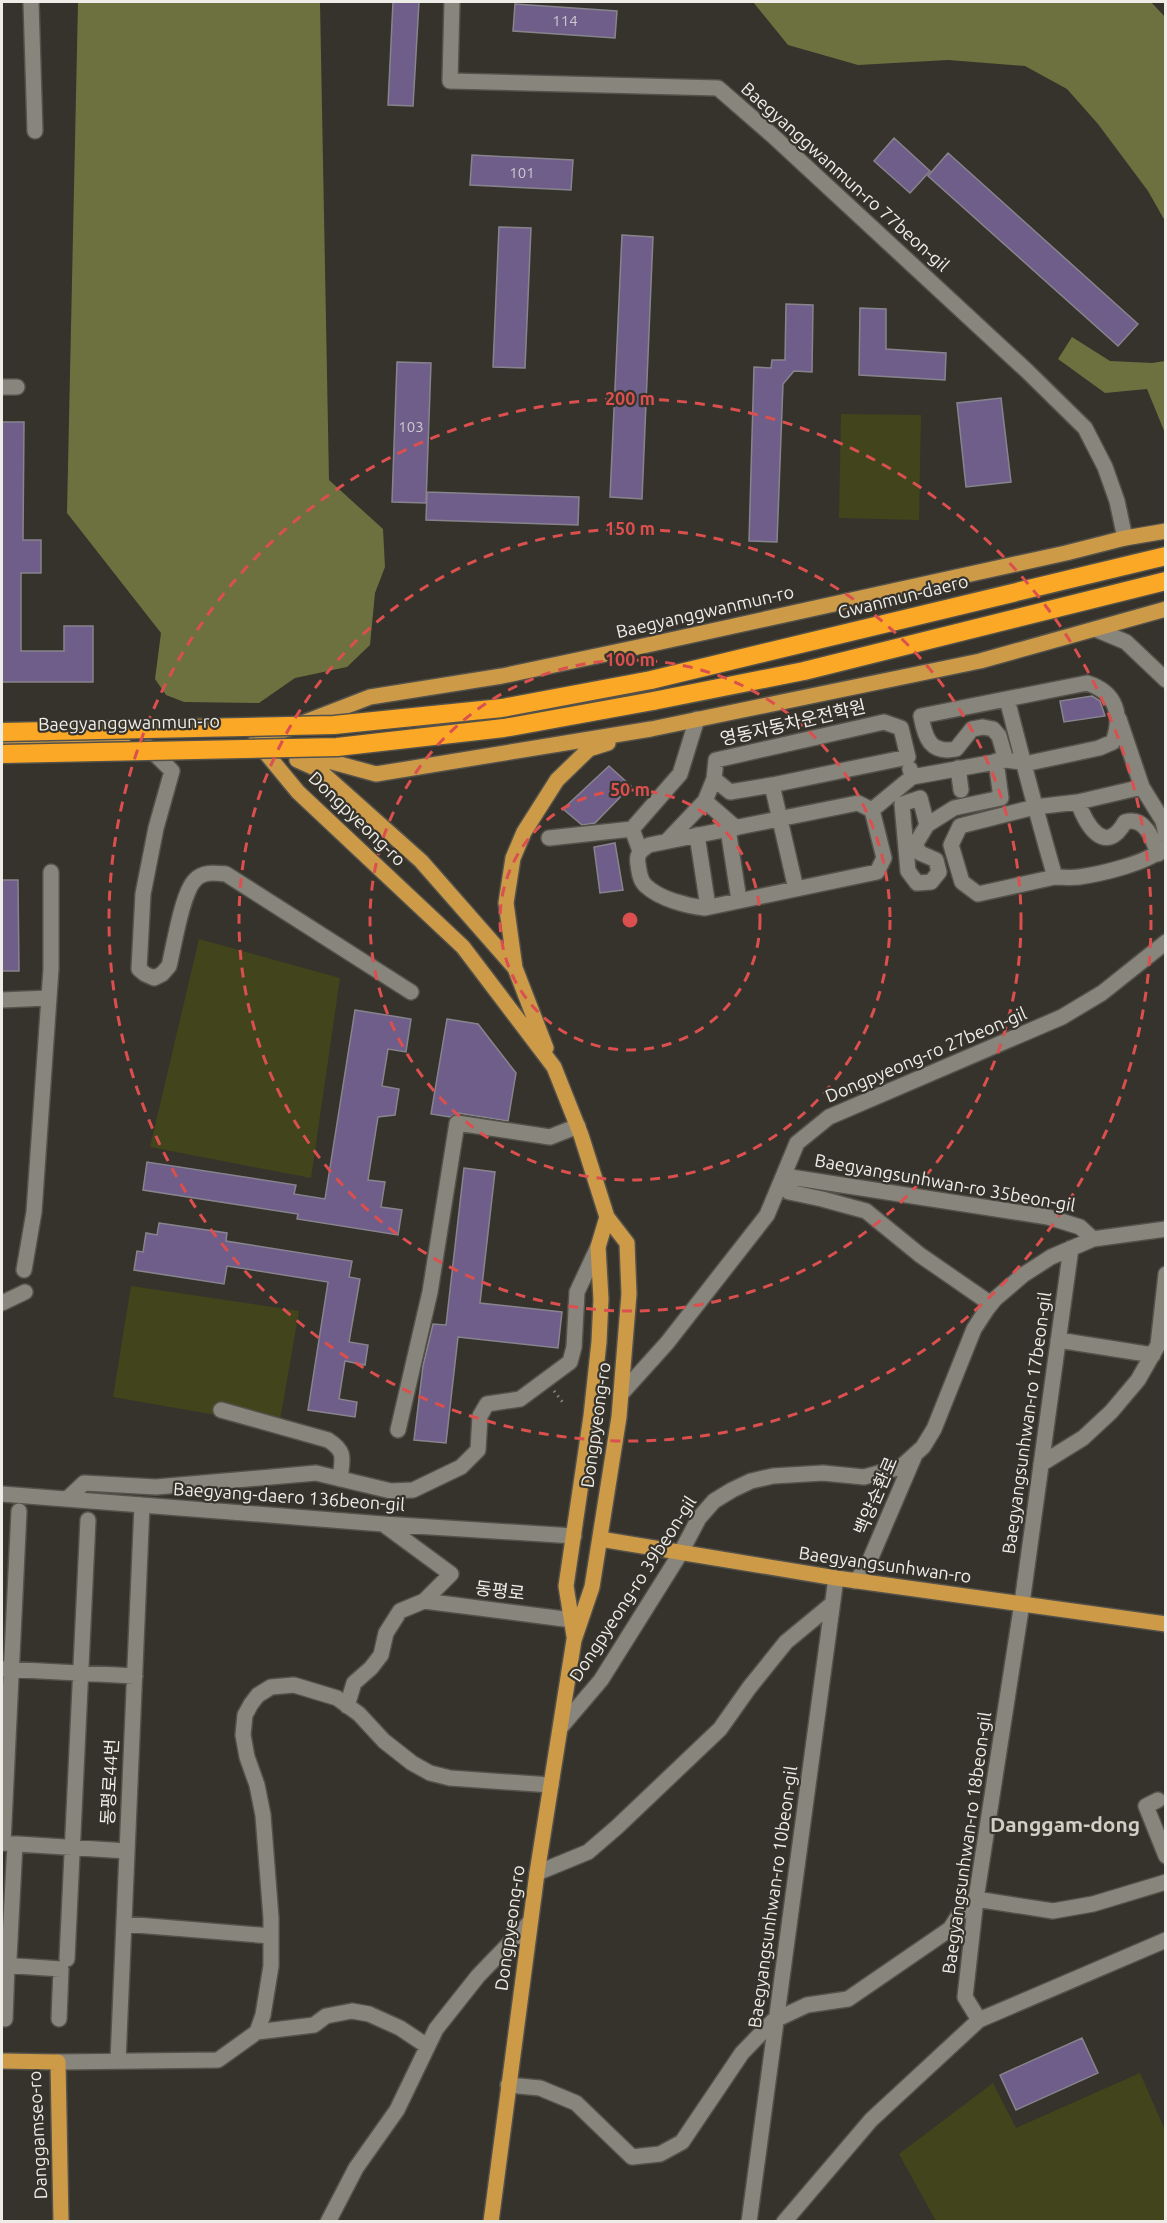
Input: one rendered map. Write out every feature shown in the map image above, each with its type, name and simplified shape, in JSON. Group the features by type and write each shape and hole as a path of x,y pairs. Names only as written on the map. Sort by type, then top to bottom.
{"highway":[{"name":"Gwanmun-daero","path":"2,732 334,725 502,708 651,680 1166,556"},
{"path":"2,754 337,747 504,728 804,671 1166,581"}],"main road":[{"name":"Baegyanggwanmun-ro","path":"256,741 370,698 502,676 1066,553 1125,538 1166,531"},
{"name":"Baegyanggwanmun-ro","path":"2,744 256,741 376,774 651,729 980,661 1166,609"},
{"path":"554,1067 515,968 506,903 513,858 524,832 557,780 589,749 651,729"},
{"name":"Dongpyeong-ro","path":"256,741 319,770 422,861 515,968"},
{"name":"Dongpyeong-ro","path":"256,741 298,792 463,947 554,1067 578,1126 608,1217 627,1243 629,1294 621,1394 592,1587 574,1640 537,1873 491,2222"},
{"name":"Dongpyeong-ro","path":"574,1640 566,1586 599,1342 601,1299 598,1247 608,1217"},
{"name":"Baegyangsunhwan-ro","path":"600,1539 855,1581 1166,1624"},
{"name":"Danggamseo-ro","path":"2,2061 58,2062 61,2222"}],"street":[{"path":"31,2 35,131"},
{"name":"Baegyanggwanmun-ro 77beon-gil","path":"452,2 450,81 718,88 1001,347 1085,428 1108,475 1117,501 1125,538"},
{"path":"1095,629 1126,642 1166,680"},
{"path":"927,825 921,798 902,804 908,871 917,884 931,882 939,872 936,860 920,853 915,845 927,825 954,808 1001,798 1001,760 999,736 993,729 983,727 972,729 956,749 944,751 931,745 924,733 921,716 1087,683 1100,687 1109,696 1118,713 1142,787 1163,821 1166,835"},
{"path":"1007,699 1055,877"},
{"path":"549,838 632,828 640,851 637,860 640,878 645,886 685,906 708,907 877,872 884,858 872,810 912,777 1001,760 1029,763 1099,748 1113,742 1117,731 1118,713"},
{"name":"영동자동차운전학원","path":"632,828 680,774 698,719"},
{"name":"영동자동차운전학원","path":"668,841 705,801 714,779 716,760 884,722 901,728 912,777"},
{"path":"144,742 172,771 156,828 142,894 139,969 154,978 162,974 169,966 187,892 196,878 211,872 226,874 411,992"},
{"path":"714,779 730,792 908,757"},
{"path":"958,768 961,790"},
{"path":"772,785 796,889"},
{"path":"1078,802 1083,817 1091,829 1101,837 1110,837 1120,831 1125,822 1131,820 1141,825 1162,850 1143,861 1077,878 1055,877 978,894 962,882 951,845 960,826 1035,807 1078,802 1142,787"},
{"path":"705,801 732,828 739,900"},
{"name":"영동자동차운전학원","path":"640,851 649,845 858,803 872,810"},
{"path":"697,836 708,907"},
{"path":"24,1270 34,1212 51,969 51,872"},
{"name":"Dongpyeong-ro 27beon-gil","path":"621,1394 667,1343 767,1215 797,1143 829,1117 1062,1017 1102,993 1166,942"},
{"path":"2,1000 48,998"},
{"path":"398,1430 430,1292 457,1123 550,1137 578,1126"},
{"path":"784,1176 789,1192 866,1212 920,1255 991,1304"},
{"name":"Baegyangsunhwan-ro 35beon-gil","path":"784,1176 1048,1217 1080,1227 1093,1239"},
{"path":"1093,1239 1166,1229"},
{"name":"Dongpyeong-ro 39beon-gil","path":"561,1727 601,1680 706,1508 732,1490 751,1481 795,1473 864,1477 901,1467 914,1457 934,1429 974,1329 991,1304 1023,1275 1051,1257 1093,1239"},
{"path":"67,1499 84,1483 156,1486 315,1473 391,1491 413,1490 461,1467 478,1450 480,1416 487,1404 520,1399 570,1362 574,1347 577,1292 598,1247"},
{"name":"Baegyangsunhwan-ro 17beon-gil","path":"1022,1603 1071,1248"},
{"path":"1041,1464 1083,1438 1111,1412 1138,1380 1158,1345 1166,1274"},
{"path":"2,1304 25,1292"},
{"path":"1058,1340 1153,1355"},
{"path":"221,1410 328,1440 339,1447 342,1454 340,1479"},
{"name":"백양순환로","path":"855,1581 866,1569 914,1457"},
{"name":"Baegyang-daero 136beon-gil","path":"2,1494 383,1524 574,1536"},
{"name":"동평로44번","path":"118,2061 142,1505"},
{"path":"5,2019 7,1669 19,1511"},
{"path":"67,1959 88,1520"},
{"path":"347,1706 354,1683 371,1668 381,1655 386,1633 400,1611 424,1601 451,1574 383,1524"},
{"name":"Baegyangsunhwan-ro 10beon-gil","path":"749,2222 836,1578"},
{"name":"동평로","path":"424,1601 572,1620"},
{"name":"Baegyangsunhwan-ro 18beon-gil","path":"979,2020 965,1997 976,1899 1022,1603"},
{"path":"537,1873 582,1855 616,1827 720,1729 786,1642 832,1604"},
{"path":"7,1669 135,1676"},
{"path":"257,2032 263,2015 271,1966 271,1936 263,1815 243,1735 245,1715 258,1695 271,1687 286,1684 337,1698 359,1714 384,1741 412,1763 430,1773 450,1778 551,1785"},
{"path":"1158,1800 1146,1806 1166,1856"},
{"path":"7,1843 127,1851"},
{"path":"508,2085 540,2088 576,2103 632,2157 660,2154 682,2142 742,2053 776,2019 807,2005 848,1999 950,1929 967,1902 976,1899 1053,1911 1093,1904 1166,1882"},
{"path":"328,2222 356,2168 397,2110 436,2029 478,1976 530,1922"},
{"path":"124,1924 271,1936"},
{"path":"784,2222 871,2120 979,2020 1166,1940"},
{"path":"6,1963 61,1969 59,2019"},
{"path":"58,2062 218,2060 257,2032 314,2025 326,2016 352,2011 369,2014 399,2028 427,2046"}],"green space":[{"path":"78,2 320,2 329,480 383,529 385,567 375,593 370,645 347,667 295,678 259,703 184,702 166,695 155,679 161,633 67,513"},
{"path":"753,2 1151,2 1165,17 1165,221 1148,191 1098,124 1067,89 1025,66 948,60 858,65 788,45"},
{"path":"1072,337 1110,361 1152,363 1165,361 1165,433 1147,389 1105,393 1058,359"},
{"path":"841,414 921,415 919,520 839,518"},
{"path":"199,939 340,978 311,1178 150,1147"},
{"path":"131,1286 299,1311 279,1426 113,1397"},
{"path":"1140,2073 1165,2130 1165,2221 936,2221 899,2154 993,2083 1016,2128"}],"building":[{"path":"393,2 419,2 413,106 388,105"},
{"path":"515,4 617,11 615,38 513,31"},
{"path":"894,138 930,171 910,193 874,161"},
{"path":"948,153 1138,324 1118,346 928,176"},
{"path":"472,155 573,160 571,190 470,185"},
{"path":"499,227 531,228 525,368 493,367"},
{"path":"622,235 653,237 642,499 610,497"},
{"path":"786,304 813,305 812,372 794,371 783,384 777,542 749,541 754,367 771,368 772,360 785,360"},
{"path":"860,308 886,309 886,349 946,353 945,380 859,375"},
{"path":"397,362 431,363 426,503 392,502"},
{"path":"1001,398 1011,482 966,487 957,403"},
{"path":"2,422 24,422 23,540 41,540 41,573 21,573 21,651 64,651 64,626 93,626 93,682 2,682"},
{"path":"427,492 579,497 578,525 426,520"},
{"path":"1092,696 1100,701 1105,716 1064,722 1060,701"},
{"path":"609,766 631,786 595,823 582,825 563,809"},
{"path":"615,843 623,890 600,893 594,847"},
{"path":"2,880 18,880 19,971 2,971"},
{"path":"355,1010 411,1019 406,1052 388,1049 382,1086 399,1089 395,1115 378,1117 368,1180 385,1182 381,1207 402,1210 398,1235 297,1219 298,1214 143,1190 147,1162 296,1185 294,1194 325,1199"},
{"path":"447,1019 478,1024 516,1073 508,1121 458,1113 450,1117 431,1114"},
{"path":"464,1168 495,1172 480,1303 562,1312 558,1348 458,1337 446,1443 414,1440 423,1366 433,1324 446,1325"},
{"path":"159,1223 227,1233 226,1241 352,1261 349,1277 360,1279 349,1342 368,1345 365,1365 345,1361 339,1399 357,1402 355,1417 308,1410 328,1282 227,1266 224,1284 134,1270 137,1251 143,1252 146,1233 157,1235"},
{"path":"1082,2038 1098,2073 1016,2110 1000,2075"}],"district":[{"name":"Danggam-dong","path":"1065,1825"}]}
